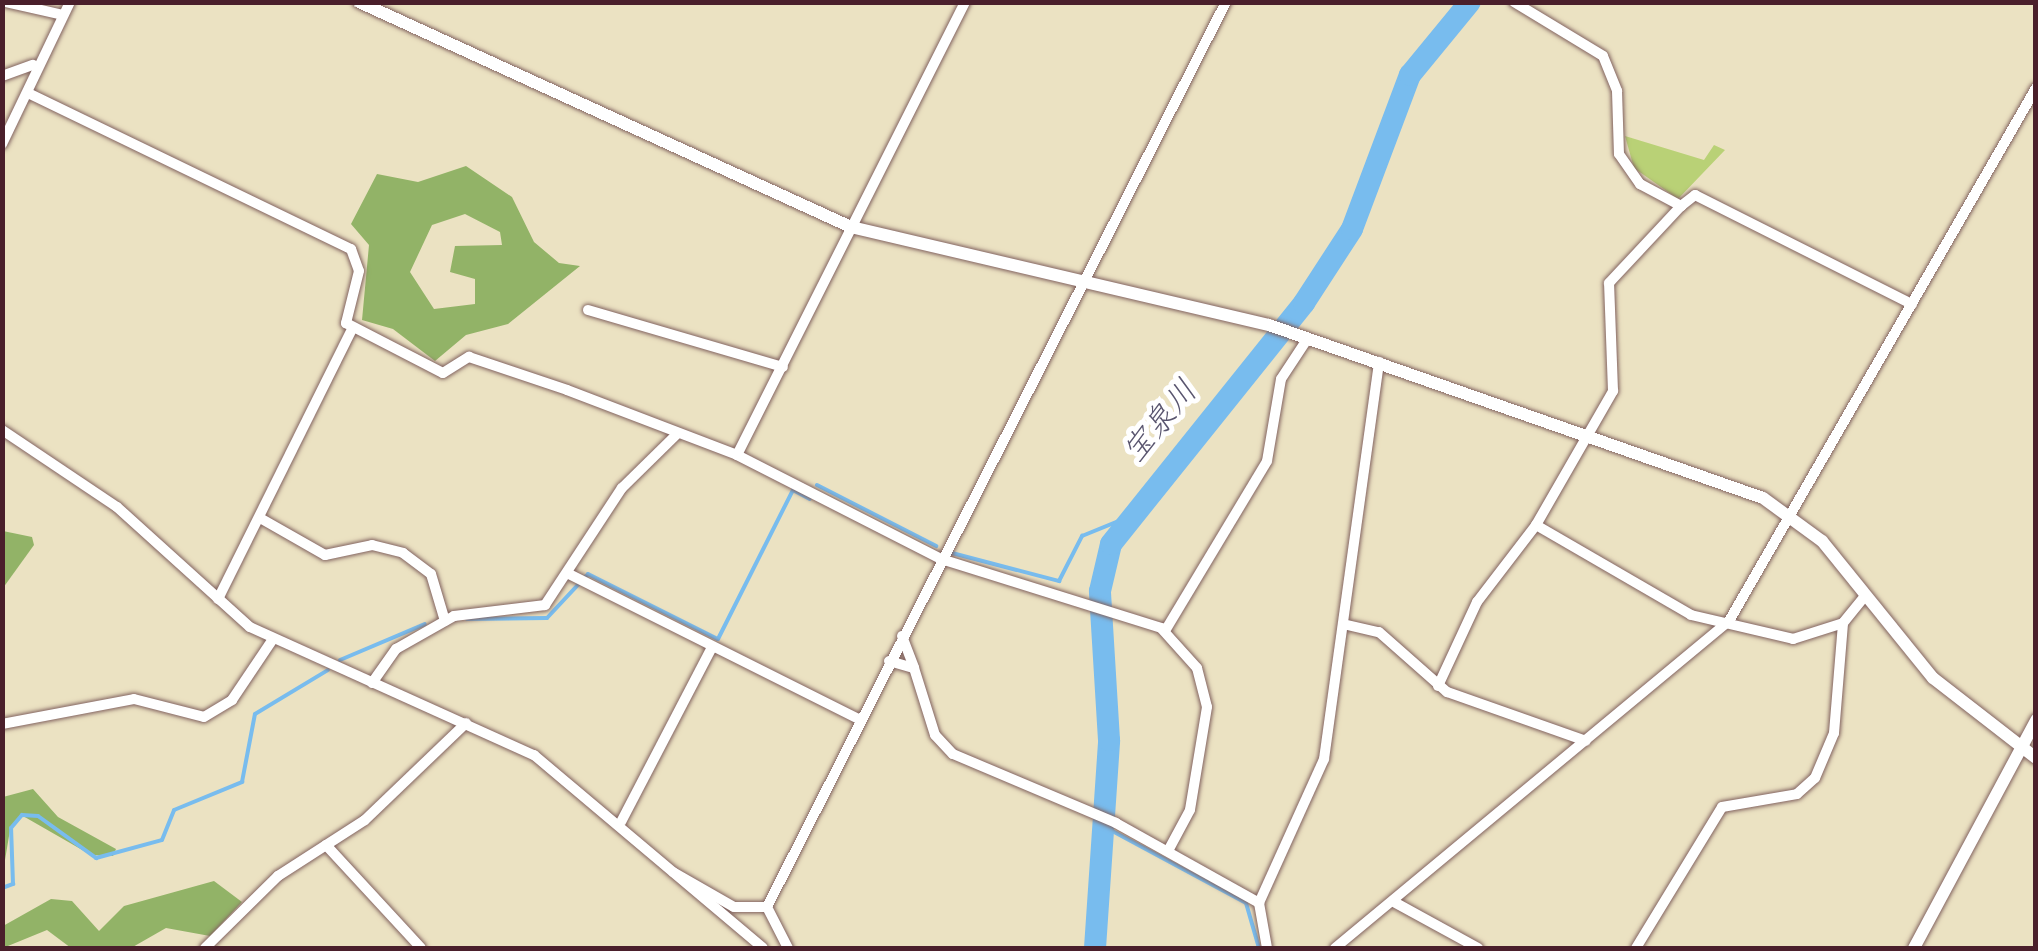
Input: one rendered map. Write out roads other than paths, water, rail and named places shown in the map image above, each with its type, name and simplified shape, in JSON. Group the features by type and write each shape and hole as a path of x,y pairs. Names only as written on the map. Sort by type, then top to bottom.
{"street":[{"path":"6,2 63,15"},
{"path":"2,144 28,93 33,65 70,2"},
{"path":"359,2 851,227 1085,278 1269,325 1793,514 1933,678 2036,758"},
{"path":"737,455 965,2"},
{"path":"768,906 1226,2"},
{"path":"1514,2 1603,56 1617,91 1624,166 1681,206"},
{"path":"2,76 33,65"},
{"path":"1335,948 1729,621 2036,88"},
{"path":"28,93 351,249 359,262 346,310 352,329 218,599"},
{"path":"1438,686 1477,602 1536,525 1616,374 1605,292 1681,206 1696,195 1912,304"},
{"path":"588,310 783,368"},
{"path":"352,329 443,373 469,358 737,455 941,558 1083,599 1165,630 1196,668 1207,707 1190,810 1168,851"},
{"path":"1165,630 1267,461 1281,379 1302,337"},
{"path":"1267,948 1259,903 1322,767 1379,362"},
{"path":"2,430 117,507 218,599 272,639 534,755 621,822 668,870 763,948"},
{"path":"372,683 396,649 445,621 545,606 622,488 676,434"},
{"path":"260,518 324,556 372,545 403,553 431,574 445,621"},
{"path":"1536,525 1690,615 1793,638 1844,623"},
{"path":"567,573 860,720"},
{"path":"1636,948 1722,807 1797,794 1815,778 1834,733 1844,623 1864,596"},
{"path":"1343,624 1379,632 1438,686 1586,741"},
{"path":"902,636 943,746 1087,808 1259,903"},
{"path":"2,724 134,698 204,717 232,700 272,639"},
{"path":"621,822 712,646"},
{"path":"890,662 914,668"},
{"path":"1914,948 2036,720"},
{"path":"205,948 278,876 326,845 466,723"},
{"path":"326,845 422,948"},
{"path":"668,870 734,907 768,906"},
{"path":"1394,902 1478,948"},
{"path":"768,906 788,948"}],"waterway":[{"name":"宝泉川","path":"1095,948 1109,740 1100,591 1111,544 1304,303 1352,229 1410,75 1470,2"},
{"path":"817,485 936,546"},
{"path":"467,619 547,618 588,574 718,639 793,490 810,499"},
{"path":"952,553 1059,581 1082,536 1126,518"},
{"path":"340,660 425,624"},
{"path":"2,888 13,884 11,828 22,815 38,816 96,858 162,840 174,810 242,782 255,714 328,670"},
{"path":"1103,826 1246,903 1259,948"}]}
